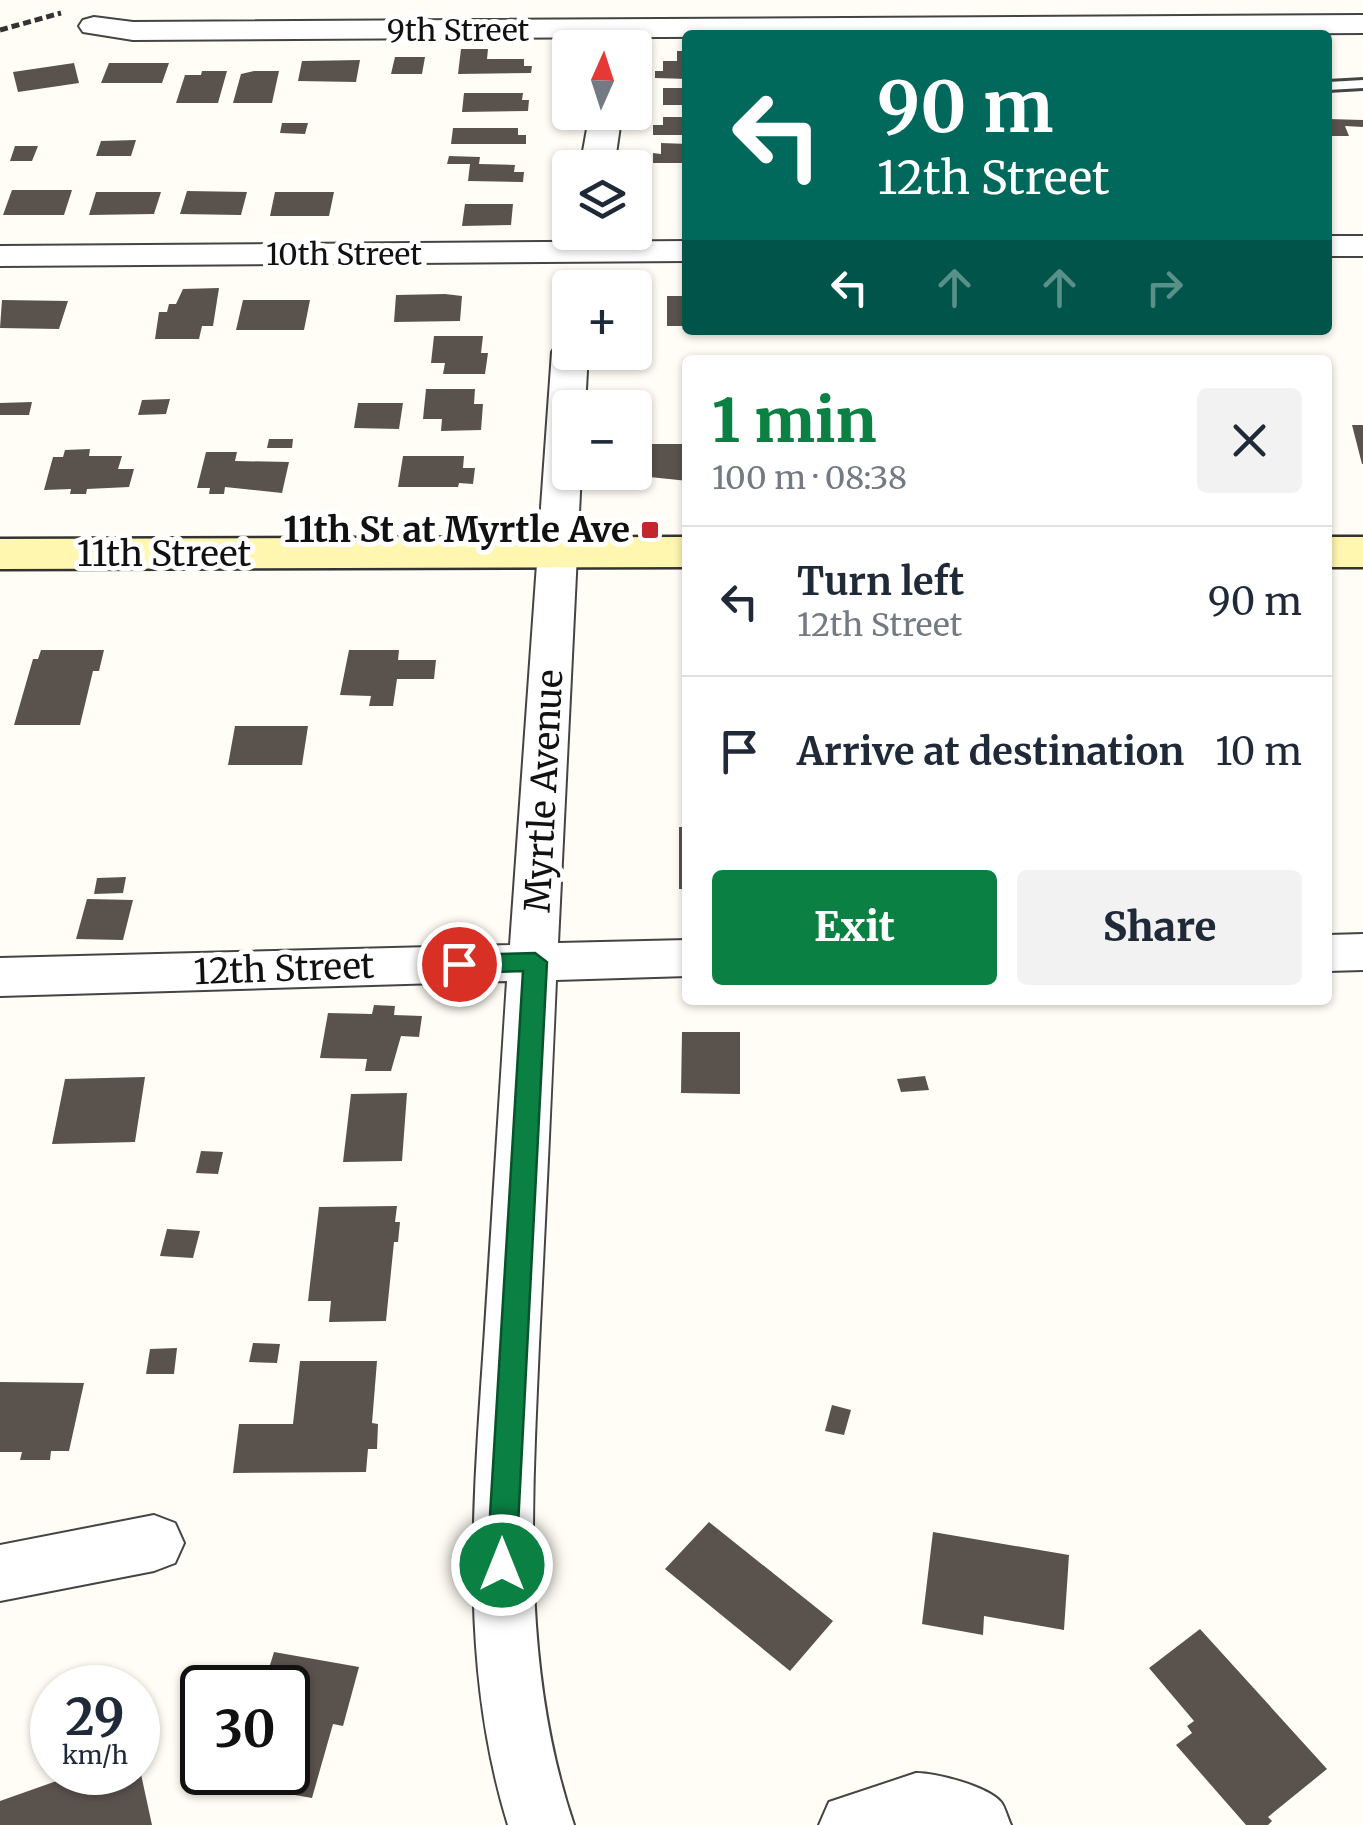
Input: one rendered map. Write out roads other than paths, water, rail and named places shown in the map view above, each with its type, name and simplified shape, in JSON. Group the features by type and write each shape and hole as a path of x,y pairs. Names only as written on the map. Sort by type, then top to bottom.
{"main road":[{"name":"11th Street","path":"0,554 682,552"},
{"path":"1332,552 1363,552"}],"street":[{"name":"9th Street","path":"94,26 133,32 620,25 1363,24"},
{"path":"1332,246 1363,246"},
{"name":"10th Street","path":"0,256 582,258 682,252"},
{"name":"Myrtle Avenue","path":"542,1825 511,1718 503,1634 501,1530 569,370"},
{"path":"1332,953 1363,952"},
{"name":"12th Street","path":"0,977 682,958"},
{"path":"0,1573 154,1544"},
{"path":"852,1825 922,1802 951,1808 978,1825"}],"lane":[{"path":"1332,86 1363,84"}],"place":[{"name":"11th St at Myrtle Ave","path":"650,530"}]}
